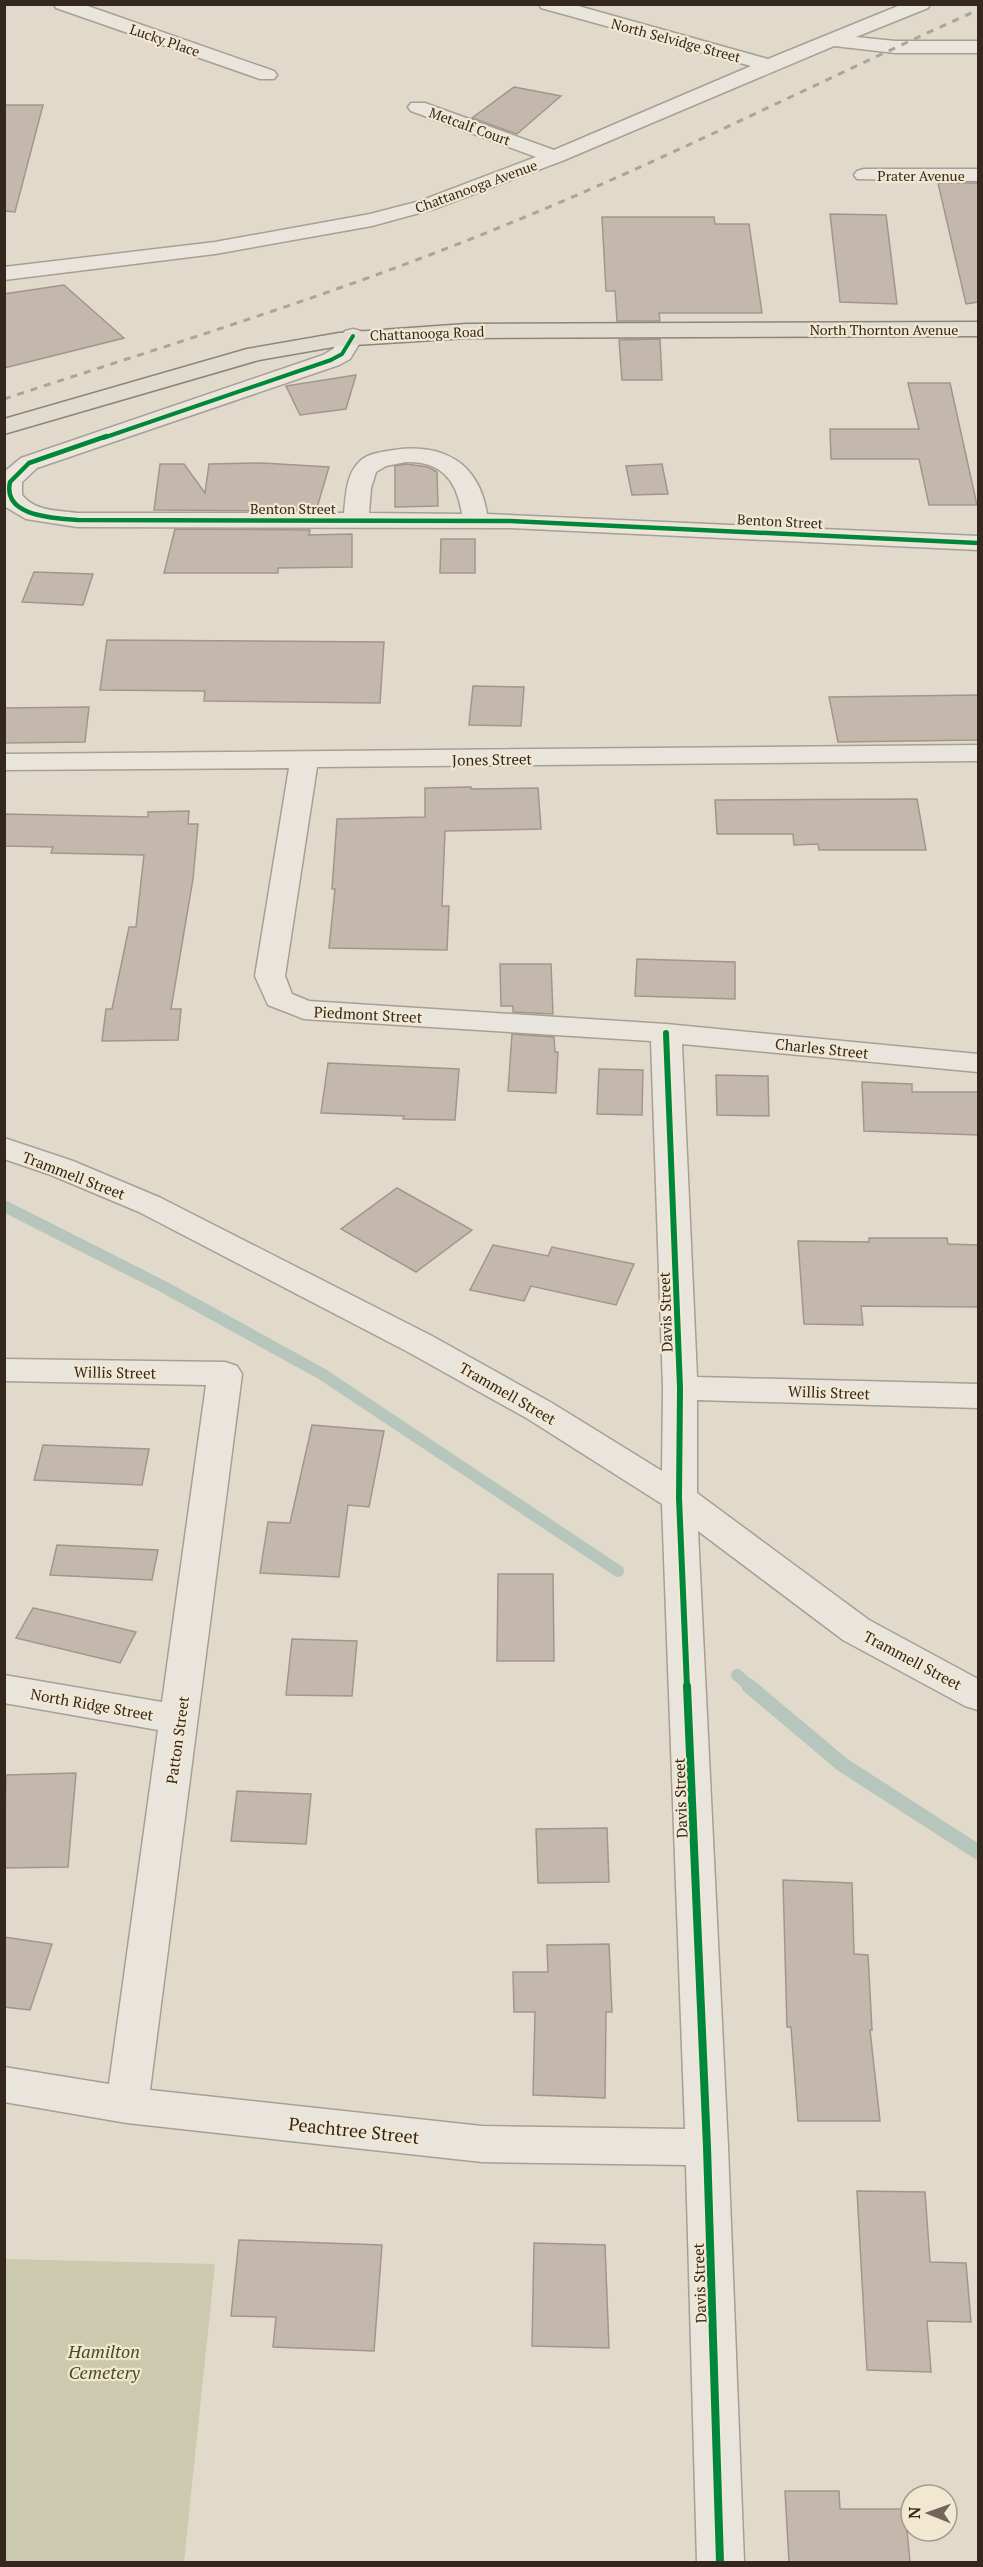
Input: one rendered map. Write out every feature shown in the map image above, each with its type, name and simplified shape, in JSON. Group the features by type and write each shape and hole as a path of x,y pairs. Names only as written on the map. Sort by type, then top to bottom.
{"main road":[{"name":"North Thornton Avenue","path":"789,329 978,329"},
{"name":"Chattanooga Road","path":"4,427 255,354 295,344 353,336 483,331 789,329"}],"street":[{"name":"Lucky Place","path":"63,4 267,75"},
{"name":"North Selvidge Street","path":"548,4 770,65"},
{"name":"Chattanooga Avenue","path":"4,274 215,248 372,220 427,205 555,156 921,4"},
{"path":"830,40 895,47 978,47"},
{"name":"Metcalf Court","path":"418,107 555,156"},
{"name":"Prater Avenue","path":"864,175 978,175"},
{"name":"Benton Street","path":"353,336 342,354 331,360 28,464 15,472 9,481 8,491 12,500 29,512 41,516 77,520 475,520 777,532 905,542 978,543"},
{"path":"356,520 360,483 366,468 380,459 406,454 428,456 448,463 463,479 475,510 475,520"},
{"name":"Jones Street","path":"4,762 978,753"},
{"name":"Piedmont Street","path":"304,761 270,976 279,999 304,1010 666,1033"},
{"name":"Charles Street","path":"666,1033 978,1063"},
{"name":"Davis Street","path":"666,1033 680,1388 680,1498 707,2147 720,2562"},
{"name":"Trammell Street","path":"4,1148 62,1168 150,1205 420,1344 540,1411 680,1498 856,1630 978,1696"},
{"name":"Willis Street","path":"4,1370 225,1374"},
{"name":"Patton Street","path":"127,2105 225,1374"},
{"name":"Willis Street","path":"680,1388 978,1396"},
{"name":"North Ridge Street","path":"4,1689 180,1719"},
{"name":"Peachtree Street","path":"4,2084 127,2105 482,2144 707,2147"}],"green space":[{"name":"Hamilton Cemetery","path":"5,2259 215,2264 184,2562 5,2562"}],"building":[{"path":"514,87 561,96 517,134 472,118"},
{"path":"4,105 43,105 15,212 4,211"},
{"path":"938,183 978,183 978,302 966,304"},
{"path":"830,214 886,215 897,304 840,302"},
{"path":"602,217 714,217 715,224 749,224 762,313 659,313 660,321 617,321 615,291 606,291"},
{"path":"64,285 124,338 4,368 4,294"},
{"path":"660,339 662,380 622,380 619,340"},
{"path":"356,375 346,409 300,415 286,386"},
{"path":"908,383 950,383 977,505 929,505 919,459 831,459 830,429 919,429"},
{"path":"262,463 329,467 316,511 154,510 160,464 184,464 205,493 209,464"},
{"path":"406,464 428,467 437,472 438,506 395,507 395,466"},
{"path":"662,464 668,494 632,495 626,466"},
{"path":"175,529 310,530 309,535 352,534 352,567 278,568 278,573 164,573"},
{"path":"441,539 475,539 475,573 440,573"},
{"path":"34,572 93,574 83,605 22,602"},
{"path":"107,640 384,642 380,703 204,701 205,691 100,690"},
{"path":"473,686 524,687 521,726 469,725"},
{"path":"978,695 978,740 838,742 829,697"},
{"path":"89,707 85,742 4,743 4,708"},
{"path":"471,787 471,789 538,788 541,829 445,831 442,906 449,906 447,950 329,948 335,889 332,889 337,819 425,817 425,788"},
{"path":"917,799 926,850 819,850 818,844 794,845 793,834 717,834 715,800"},
{"path":"189,811 188,824 198,824 193,879 171,1009 181,1009 178,1040 102,1041 106,1009 112,1009 129,927 136,927 144,855 51,853 53,847 4,846 4,814 148,817 148,812"},
{"path":"637,959 735,962 735,999 635,996"},
{"path":"500,964 551,964 553,1014 513,1012 513,1006 501,1006"},
{"path":"512,1034 554,1037 555,1052 558,1052 556,1093 508,1091"},
{"path":"328,1063 459,1069 455,1120 321,1113"},
{"path":"599,1069 643,1070 642,1115 597,1114"},
{"path":"716,1075 768,1076 769,1116 717,1115"},
{"path":"862,1082 912,1084 912,1092 978,1092 978,1135 864,1131"},
{"path":"397,1188 472,1230 416,1272 341,1229"},
{"path":"869,1238 947,1238 948,1244 978,1245 978,1307 861,1306 863,1325 804,1324 798,1241 869,1242"},
{"path":"493,1245 548,1256 552,1247 634,1264 616,1305 531,1286 524,1301 470,1290"},
{"path":"312,1425 384,1431 369,1507 348,1505 339,1577 260,1573 268,1522 290,1523"},
{"path":"43,1445 149,1449 142,1485 34,1480"},
{"path":"57,1545 158,1550 152,1580 50,1575"},
{"path":"498,1574 553,1574 554,1661 497,1661"},
{"path":"33,1608 136,1632 120,1663 16,1638"},
{"path":"292,1639 357,1641 352,1696 286,1695"},
{"path":"76,1773 68,1867 4,1868 6,1775"},
{"path":"237,1791 311,1794 306,1844 231,1841"},
{"path":"607,1828 609,1882 538,1883 536,1829"},
{"path":"783,1880 852,1883 854,1954 868,1955 872,2030 870,2030 880,2121 798,2121 791,2027 787,2027"},
{"path":"4,1937 52,1944 30,2010 4,2007"},
{"path":"609,1944 612,2012 606,2012 605,2098 533,2095 535,2012 514,2012 513,1972 548,1972 547,1945"},
{"path":"857,2191 925,2192 930,2262 966,2263 971,2322 927,2321 931,2372 867,2370"},
{"path":"239,2240 382,2245 374,2351 273,2347 276,2317 231,2316"},
{"path":"534,2243 605,2245 609,2348 532,2346"},
{"path":"785,2491 839,2491 840,2509 899,2509 899,2543 908,2543 910,2562 789,2562"}],"waterway":[{"path":"4,1206 164,1287 322,1374 618,1571"},
{"path":"737,1675 751,1687"},
{"path":"749,1686 843,1765 978,1852"}],"railway":[{"path":"4,399 318,296 503,226 623,175 978,10"}],"cycle path":[{"path":"353,336 342,354 331,360 29,463 14,475 10,482 10,495 20,507 34,514 77,520 510,521 978,543"},
{"path":"666,1033 680,1388 679,1498 707,2147 720,2562"}]}
